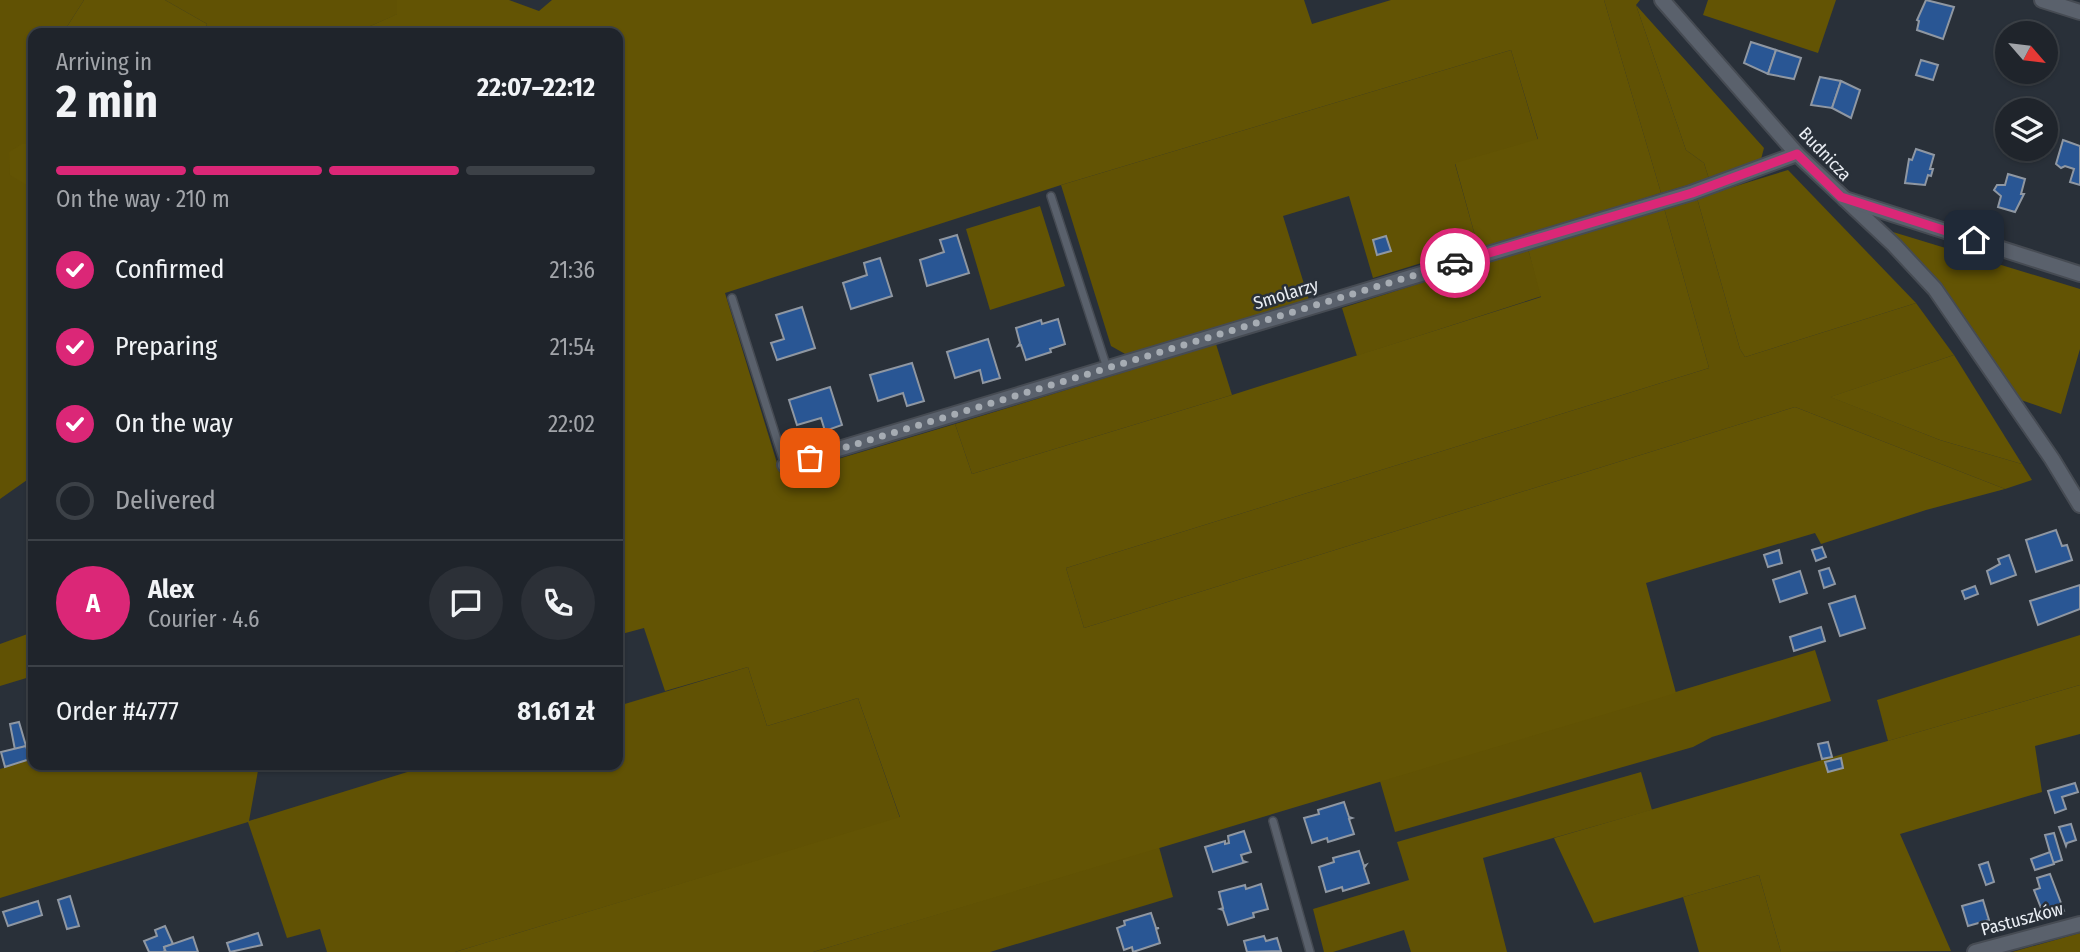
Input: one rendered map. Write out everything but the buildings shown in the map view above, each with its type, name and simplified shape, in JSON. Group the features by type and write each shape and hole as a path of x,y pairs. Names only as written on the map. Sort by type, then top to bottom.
{"street":[{"name":"Budnicza","path":"1662,0 1797,154 1894,244 1935,289 2080,505"},
{"path":"2042,0 2080,12"},
{"name":"Smolarzy","path":"785,465 1692,193 1797,154"},
{"path":"1841,197 2080,274"},
{"name":"Pastuszków","path":"1975,952 2080,924"}],"lane":[{"path":"1051,196 1107,368"},
{"path":"732,298 785,465"},
{"path":"1273,821 1310,952"}],"shaded area":[{"path":"0,0 84,0 66,28 28,28 28,144 22,144 28,181 28,478 0,499"},
{"path":"84,0 165,0 207,24 205,28 66,28"},
{"path":"165,0 397,0 398,14 366,28 205,28 207,24"},
{"path":"397,0 509,0 539,11 552,0 1304,0 1312,24 1391,0 1604,0 1661,193 1479,250 1455,163 1538,139 1511,50 1061,185 725,293 781,476 955,424 972,474 1541,297 1528,249 1664,208 1709,368 1066,568 1084,628 1795,407 2005,489 1926,510 1821,544 1815,533 1646,583 1676,693 813,952 455,952 900,817 858,698 767,726 748,667 665,691 644,628 623,634 623,28 366,28 397,14"},
{"path":"1604,0 1640,0 1636,5 1686,150 1704,163 1709,179 1661,193"},
{"path":"1708,0 1836,0 1818,53 1703,15"},
{"path":"1636,5 1764,148 1760,163 1709,179 1704,163 1686,150"},
{"path":"1511,50 1538,140 1455,164 1479,250 1431,260 1373,278 1349,196 1283,216 1309,300 1127,355 1111,346 1061,185"},
{"path":"22,144 28,144 28,186 10,175 9,152"},
{"path":"1788,170 1916,303 1745,357 1740,349 1697,198"},
{"path":"1697,198 1740,349 1745,357 1916,303 1954,355 1831,397 1940,440 2022,464 2032,480 2005,489 1795,407 1084,628 1066,568 1709,368 1664,208"},
{"path":"1040,206 1065,286 990,310 966,229"},
{"path":"1893,232 2080,289 2080,349 2061,414 2021,400 1948,293"},
{"path":"1528,249 1542,296 1357,356 1342,308"},
{"path":"1216,344 1232,395 972,474 955,424"},
{"path":"1954,355 2022,464 1940,440 1830,397"},
{"path":"28,634 28,678 0,686 0,644"},
{"path":"2080,635 2080,685 1888,741 1877,700"},
{"path":"1815,650 1831,701 1712,737 1693,747 1395,832 1380,781"},
{"path":"748,667 767,726 858,698 900,818 455,952 327,952 320,929 287,938 248,822 0,898 0,769 28,761 28,770 258,770 249,821 414,770 623,770 623,704"},
{"path":"2080,685 2080,734 2035,746 2042,792 1900,834 1951,951 1781,952 1759,875 1594,923 1554,838"},
{"path":"1641,772 1652,810 1483,858 1507,952 1411,952 1404,930 1333,952 1324,952 1313,909 1409,880 1397,842"},
{"path":"1159,847 1173,897 990,952 813,952"},
{"path":"1759,875 1781,952 1699,952 1683,897"},
{"path":"2080,933 2080,952 2012,952"}],"way so far":[{"path":"810,458 1455,263"}],"route":[{"path":"1455,263 1692,193 1797,154 1841,197 1974,240"}]}
